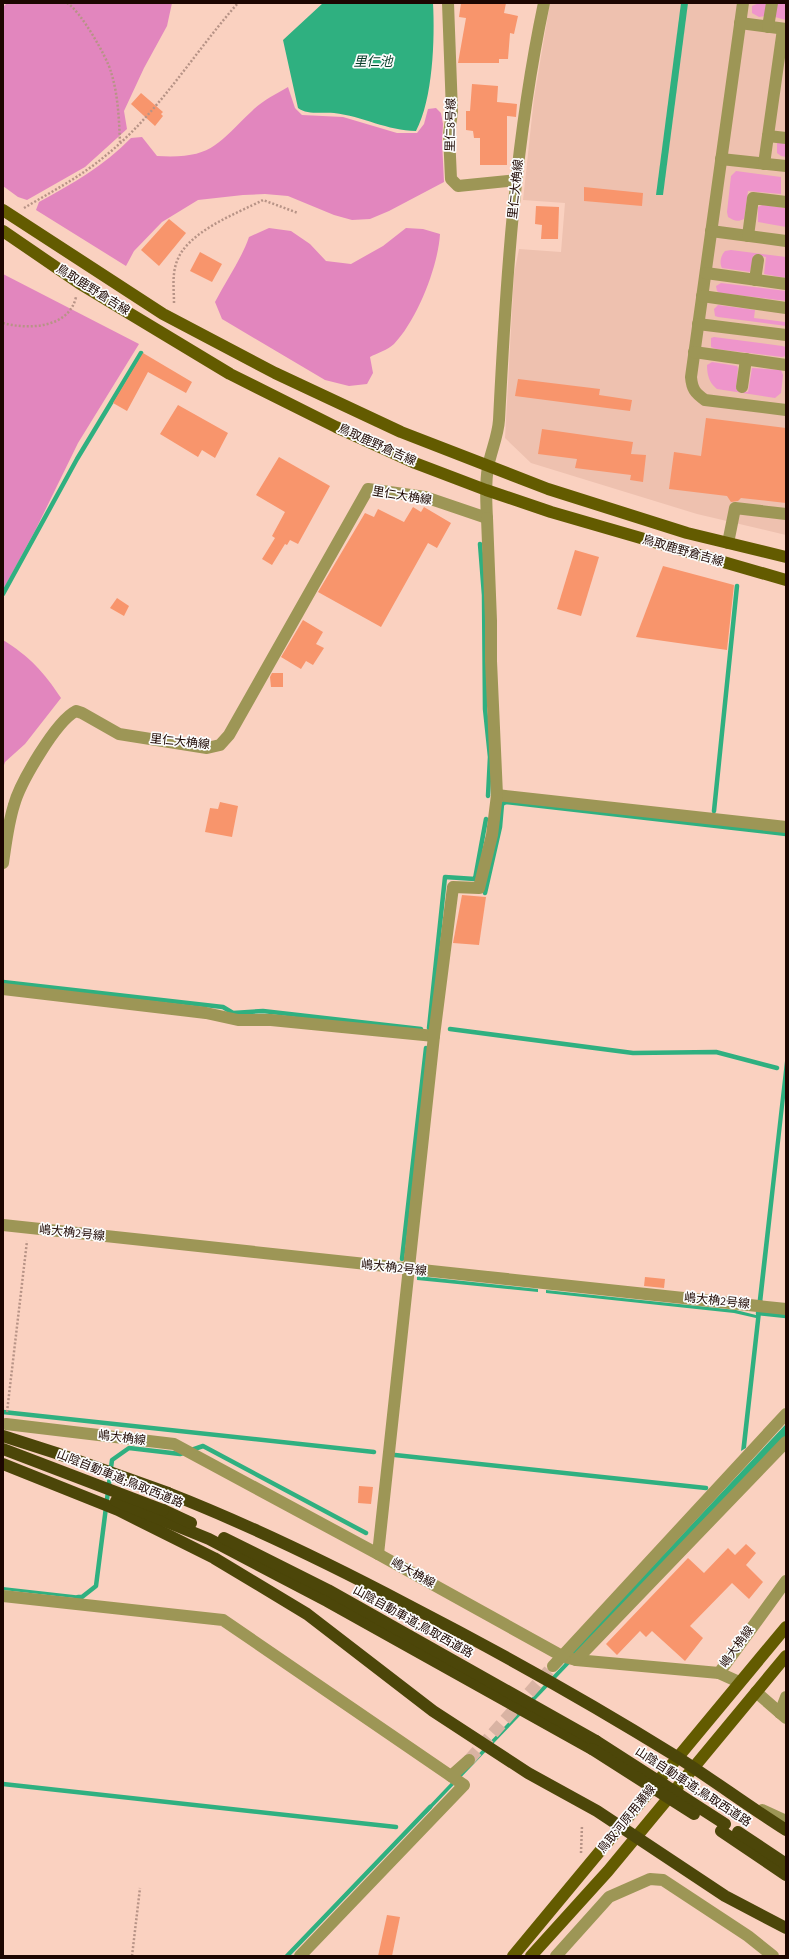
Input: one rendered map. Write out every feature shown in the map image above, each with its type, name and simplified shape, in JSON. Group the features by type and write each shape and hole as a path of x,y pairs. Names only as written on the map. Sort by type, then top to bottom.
{"highway":[{"path":"3,1436 56,1453 227,1516 387,1594 536,1673 677,1757 742,1802 786,1830"},
{"name":"山陰自動車道;鳥取西道路","path":"3,1449 160,1519 248,1549 328,1590 594,1745 723,1827 786,1864"},
{"path":"3,1462 118,1510 160,1519 214,1558 307,1614 433,1711 528,1773 597,1811 637,1836 725,1896 786,1928"},
{"name":"山陰自動車道;鳥取西道路","path":"723,1827 786,1875"}],"main road":[{"name":"鳥取鹿野倉吉線","path":"3,210 164,314 275,373 394,429 548,489 687,532 786,557"},
{"name":"鳥取鹿野倉吉線","path":"3,231 79,283 230,374 336,427 416,463 486,490 551,512 786,580"},
{"name":"鳥取河原用瀬線","path":"518,1954 677,1757 786,1627"},
{"name":"鳥取河原用瀬線","path":"531,1956 637,1836 786,1656"}],"street":[{"name":"里仁8号線","path":"448,3 452,112 449,134 451,179 458,186 517,180"},
{"name":"里仁大桷線","path":"3,862 14,803 51,735 68,715 76,711 82,713 119,734 207,748 220,745 230,735 368,489 425,497 487,518 486,490 488,466 499,424 506,298 517,180 529,78 544,3"},
{"path":"744,3 694,352 691,377 692,387 697,395 705,400 786,410"},
{"path":"768,27 772,3"},
{"path":"740,23 785,29 782,59 764,164"},
{"path":"768,136 786,138"},
{"path":"721,159 786,166"},
{"path":"748,236 753,198 786,202"},
{"path":"711,232 786,241"},
{"path":"755,280 758,260"},
{"path":"706,273 786,284"},
{"path":"702,296 786,308"},
{"path":"698,324 786,335"},
{"path":"694,352 786,365"},
{"path":"742,387 746,360"},
{"path":"728,543 735,508 786,514"},
{"path":"378,1554 410,1270 434,1036 453,887 479,888 492,835 497,795 491,668 491,621 487,518"},
{"path":"497,795 786,827"},
{"path":"3,989 206,1013 238,1020 271,1020 434,1036"},
{"name":"嶋大桷2号線","path":"3,1225 410,1270 786,1309"},
{"path":"553,1666 786,1414"},
{"name":"嶋大桷線","path":"6,1424 174,1444 378,1554 562,1656 576,1660 718,1673 786,1582"},
{"path":"576,1660 786,1442"},
{"path":"3,1596 223,1620 464,1785 300,1956"},
{"path":"718,1673 739,1682"},
{"path":"756,1692 783,1715"},
{"path":"783,1715 786,1697"},
{"path":"451,1776 469,1760"},
{"path":"742,1802 786,1821"},
{"path":"556,1956 609,1897 650,1879 663,1880 748,1936 773,1956"}],"path":[{"path":"67,3 82,17 111,71 119,117 120,142"},
{"path":"24,209 80,174 104,157 120,142 165,95 238,3"},
{"path":"174,303 173,279 176,262 186,247 207,228 263,200 298,213"},
{"path":"3,323 15,326 41,326 53,323 74,306 79,283"},
{"path":"6,1424 29,1228"},
{"path":"132,1956 140,1888"}],"shaded area":[{"path":"7,3 172,3 167,26 144,68 124,111 127,129 85,167 27,200 18,197 3,186 3,7"},
{"path":"550,3 786,3 786,535 697,514 531,463 505,438 514,274 519,249 561,252 565,203 523,200 534,98"},
{"path":"759,3 767,3 766,16 759,17 752,13 752,6"},
{"path":"776,3 786,3 786,20 775,17"},
{"path":"288,87 295,108 302,115 343,117 397,133 417,133 424,124 428,109 436,108 441,113 443,124 442,142 444,182 389,211 370,219 352,220 334,215 288,196 265,194 198,200 162,222 134,251 126,266 36,210 39,202 99,166 131,138 142,137 157,156 190,155 202,152 221,141 260,104"},
{"path":"777,140 786,142 786,157 777,153"},
{"path":"736,171 781,177 781,194 748,191 744,219 736,221 728,217 727,212 731,176"},
{"path":"762,205 786,208 786,227 758,222 758,207"},
{"path":"269,228 291,231 310,244 326,261 351,264 383,246 406,228 423,229 440,234 431,277 418,307 411,321 394,344 386,350 370,357 373,373 367,384 349,386 325,380 222,319 215,302 238,262 249,237"},
{"path":"731,250 786,257 786,278 764,274 766,257 754,255 750,272 722,268 722,255 725,251"},
{"path":"3,274 139,344 78,443 36,529 3,590"},
{"path":"721,283 786,291 786,301 720,293 717,291 716,286"},
{"path":"718,305 755,310 754,318 785,322 785,313 786,326 718,317 715,316 714,309"},
{"path":"714,337 786,347 786,356 782,357 716,349 711,347 711,338"},
{"path":"712,362 737,366 736,390 748,392 752,368 781,370 783,375 781,393 775,398 717,389 710,381 707,372 707,365"},
{"path":"3,640 21,652 35,665 61,698 25,744 5,762 3,768"}],"water":[{"name":"里仁池","path":"323,3 433,3 434,34 432,68 426,103 422,118 416,131 395,129 355,117 334,113 306,112 298,108 283,40"},
{"path":"681,3 688,3 663,195 656,195"},
{"path":"786,1052 786,1089 746,1448 741,1451 756,1318 734,1313 546,1293 546,1290 736,1310 756,1315"},
{"path":"417,1276 538,1289 538,1292 417,1280"},
{"path":"786,1424 786,1438 426,1814 425,1810 564,1664 571,1653"},
{"path":"3,1587 83,1596 83,1599 3,1590"}],"building":[{"path":"461,3 506,3 504,13 518,16 514,34 510,33 508,59 499,59 499,63 458,63 466,18 459,17"},
{"path":"472,84 498,86 497,102 517,104 516,117 507,116 507,165 480,165 480,138 474,138 473,131 466,130 466,111 470,111"},
{"path":"141,93 163,112 161,114 163,116 155,126 131,104"},
{"path":"584,187 643,193 642,206 584,201"},
{"path":"536,206 559,207 558,239 541,239 542,225 535,224"},
{"path":"169,219 186,233 159,266 141,250"},
{"path":"200,252 222,264 212,282 190,271"},
{"path":"143,353 192,382 186,393 148,372 127,411 113,403"},
{"path":"518,379 600,389 599,395 632,400 630,411 515,396"},
{"path":"178,405 228,433 215,458 202,450 198,457 160,434"},
{"path":"706,418 786,428 786,503 741,498 738,501 731,502 727,496 669,489 674,452 701,456"},
{"path":"542,429 633,442 631,454 646,455 643,482 630,480 631,475 575,468 577,459 538,454"},
{"path":"279,457 330,486 298,544 290,540 287,545 285,544 272,565 262,559 275,538 272,536 285,512 256,495"},
{"path":"413,507 421,512 424,507 451,523 437,548 428,543 381,627 318,592 365,513 374,517 378,509 404,522"},
{"path":"575,550 599,557 581,616 557,609"},
{"path":"663,566 734,585 727,650 636,637"},
{"path":"117,598 129,606 124,616 110,608"},
{"path":"303,620 323,632 316,644 324,648 313,665 306,661 301,669 281,657"},
{"path":"272,673 283,673 283,687 271,687 270,677"},
{"path":"220,802 238,806 232,837 205,832 210,808 218,809"},
{"path":"462,895 486,897 479,945 453,943"},
{"path":"645,1277 665,1279 664,1288 644,1286"},
{"path":"359,1486 373,1487 371,1504 358,1503"},
{"path":"746,1544 756,1553 746,1565 763,1582 749,1599 732,1583 690,1626 703,1638 685,1661 652,1631 646,1637 640,1631 617,1655 606,1644 688,1558 704,1573 728,1548 735,1555"},
{"path":"387,1915 400,1917 392,1956 378,1956"}],"waterway":[{"path":"3,594 77,459 141,353"},
{"path":"480,544 484,595 485,709 490,757 488,796"},
{"path":"714,811 737,586"},
{"path":"485,893 500,827 502,804 506,802 786,834"},
{"path":"429,1028 445,877 475,879 486,819"},
{"path":"3,982 223,1007 233,1013 263,1011 421,1029"},
{"path":"450,1029 633,1053 716,1052 777,1068"},
{"path":"402,1259 426,1048"},
{"path":"758,1313 786,1316"},
{"path":"3,1412 374,1452"},
{"path":"78,1597 82,1597 96,1586 112,1460 129,1448 180,1454 203,1446 366,1533"},
{"path":"395,1455 706,1488"},
{"path":"3,1784 396,1827"},
{"path":"287,1956 430,1807"}],"tunnel":[{"path":"469,1760 553,1666"}]}
